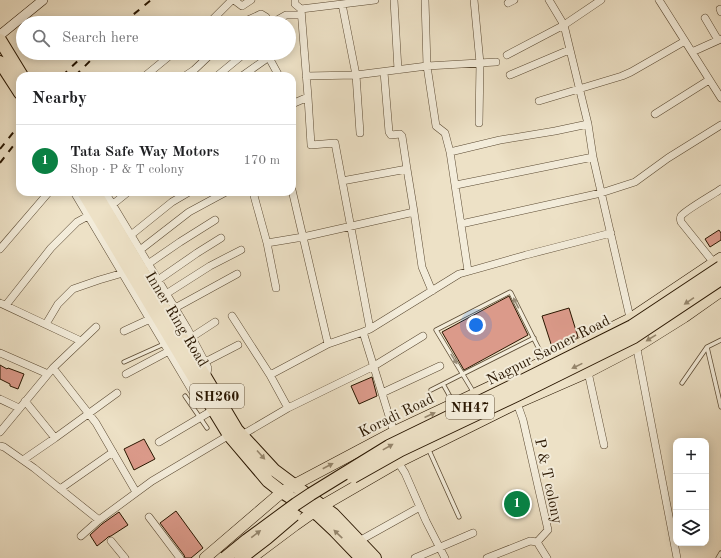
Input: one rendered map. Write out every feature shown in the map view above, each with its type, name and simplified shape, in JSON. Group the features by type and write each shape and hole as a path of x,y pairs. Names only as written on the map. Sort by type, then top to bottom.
{"highway":[{"path":"1,33 20,72"},
{"path":"0,62 16,87"},
{"name":"Inner Ring Road","path":"86,196 156,296 211,406 274,470 294,485"},
{"name":"Inner Ring Road","path":"97,196 206,378 236,433 268,481 282,492"},
{"name":"Nagpur Saoner Road","path":"225,558 306,497 389,446 632,326 685,291 719,263"},
{"name":"Nagpur Saoner Road","path":"241,558 298,512 338,486 401,450 634,337 721,279"},
{"name":"SH260","path":"294,485 318,509 318,515 362,558"},
{"name":"SH260","path":"282,492 318,509 333,514 375,558"}],"main road":[{"name":"Koradi Road","path":"294,485 398,430 546,361 630,318 719,263"},
{"path":"255,557 295,525 318,509 398,462 517,403 588,372 636,347 721,292"},
{"path":"398,430 423,450"},
{"name":"NH47","path":"282,492 294,485"},
{"path":"205,558 282,492"},
{"path":"270,502 295,525"}],"street":[{"path":"23,16 43,0"},
{"path":"216,16 233,0 242,6 251,0"},
{"path":"295,0 301,12 311,145 335,143 374,366 382,393 398,430"},
{"path":"284,16 342,4 375,0"},
{"path":"394,0 398,70"},
{"path":"425,0 427,66 436,126 445,133 450,152 468,272"},
{"path":"474,0 480,62 479,123"},
{"path":"549,0 564,25 588,124 593,157 636,347 677,558"},
{"path":"507,55 564,25 601,0"},
{"path":"659,0 721,98"},
{"path":"342,4 356,75 360,133"},
{"path":"692,52 719,39 705,18"},
{"path":"1,33 16,21"},
{"path":"538,101 622,76 685,41"},
{"path":"510,74 569,50"},
{"path":"150,72 164,60"},
{"path":"191,72 205,60"},
{"path":"222,72 236,60"},
{"path":"247,72 262,60"},
{"path":"271,60 277,72"},
{"path":"306,76 356,75 427,66 496,62"},
{"path":"384,72 389,132 391,135 400,134 402,136 422,267 432,291"},
{"path":"655,114 709,80"},
{"path":"296,102 308,97"},
{"path":"450,152 500,140 588,124"},
{"path":"461,224 601,193 635,182 668,158 721,125"},
{"path":"456,185 593,157"},
{"path":"342,181 407,169"},
{"path":"719,263 681,222 680,217 682,214 721,190"},
{"path":"0,249 46,196"},
{"path":"76,196 194,394 211,406 200,418 159,442"},
{"path":"107,196 158,280 156,296"},
{"path":"112,205 123,196"},
{"path":"131,235 172,202 182,196"},
{"path":"140,250 189,212 219,196"},
{"path":"254,196 276,288"},
{"path":"293,196 328,344"},
{"path":"266,243 303,237 414,212"},
{"path":"82,341 3,304 50,248 77,222 88,216"},
{"path":"148,264 215,220"},
{"path":"270,375 328,344 367,330 459,274 611,233"},
{"path":"158,280 221,238"},
{"path":"156,296 241,250"},
{"path":"46,324 58,304 73,289 123,273"},
{"path":"175,308 237,274"},
{"path":"156,296 175,308 208,368 206,378"},
{"path":"232,316 270,375 288,408"},
{"path":"124,331 150,319"},
{"path":"192,337 215,322"},
{"path":"0,432 53,368 96,327"},
{"path":"81,536 99,520 152,481 236,433 374,366 423,336"},
{"path":"205,362 238,345"},
{"path":"126,374 169,351"},
{"path":"0,353 48,374"},
{"path":"382,393 440,366"},
{"path":"53,368 96,423 136,492"},
{"path":"588,372 604,445"},
{"path":"23,460 117,393"},
{"path":"0,399 19,408"},
{"path":"26,401 55,438"},
{"name":"P & T colony","path":"517,403 523,420 548,530 537,542 547,558"},
{"path":"0,446 4,447 23,460 99,520"},
{"path":"60,489 113,452"},
{"path":"398,462 405,473 426,521 445,558"},
{"path":"359,541 420,508"},
{"path":"149,517 180,558"},
{"path":"415,558 473,533"},
{"path":"111,540 125,558"},
{"path":"487,558 530,541 537,542"}],"lane":[{"path":"475,394 436,330 510,292 546,361"},
{"path":"431,390 534,338"},
{"path":"682,383 707,347 721,340"},
{"path":"124,362 165,344"},
{"path":"707,347 721,407"},
{"path":"443,384 454,403"},
{"path":"185,396 207,428"},
{"path":"423,450 458,516"},
{"path":"718,558 721,553"}],"building":[{"path":"719,230 721,233 721,240 710,247 705,239"},
{"path":"509,296 528,335 464,370 442,332"},
{"path":"569,308 578,337 552,347 542,316"},
{"path":"0,365 7,369 8,368 24,374 18,389 10,386 10,384 0,379"},
{"path":"372,377 377,396 359,404 351,386"},
{"path":"144,439 155,459 134,470 124,449"},
{"path":"176,511 203,548 191,558 185,558 160,523"},
{"path":"119,512 128,525 108,537 97,546 90,535"}],"railway":[{"path":"132,16 151,0"},
{"path":"66,72 79,60"},
{"path":"79,72 91,60"},
{"path":"0,149 16,129"},
{"path":"0,163 16,142"}],"place":[{"name":"Tata Safe Way Motors","path":"517,504"}]}
